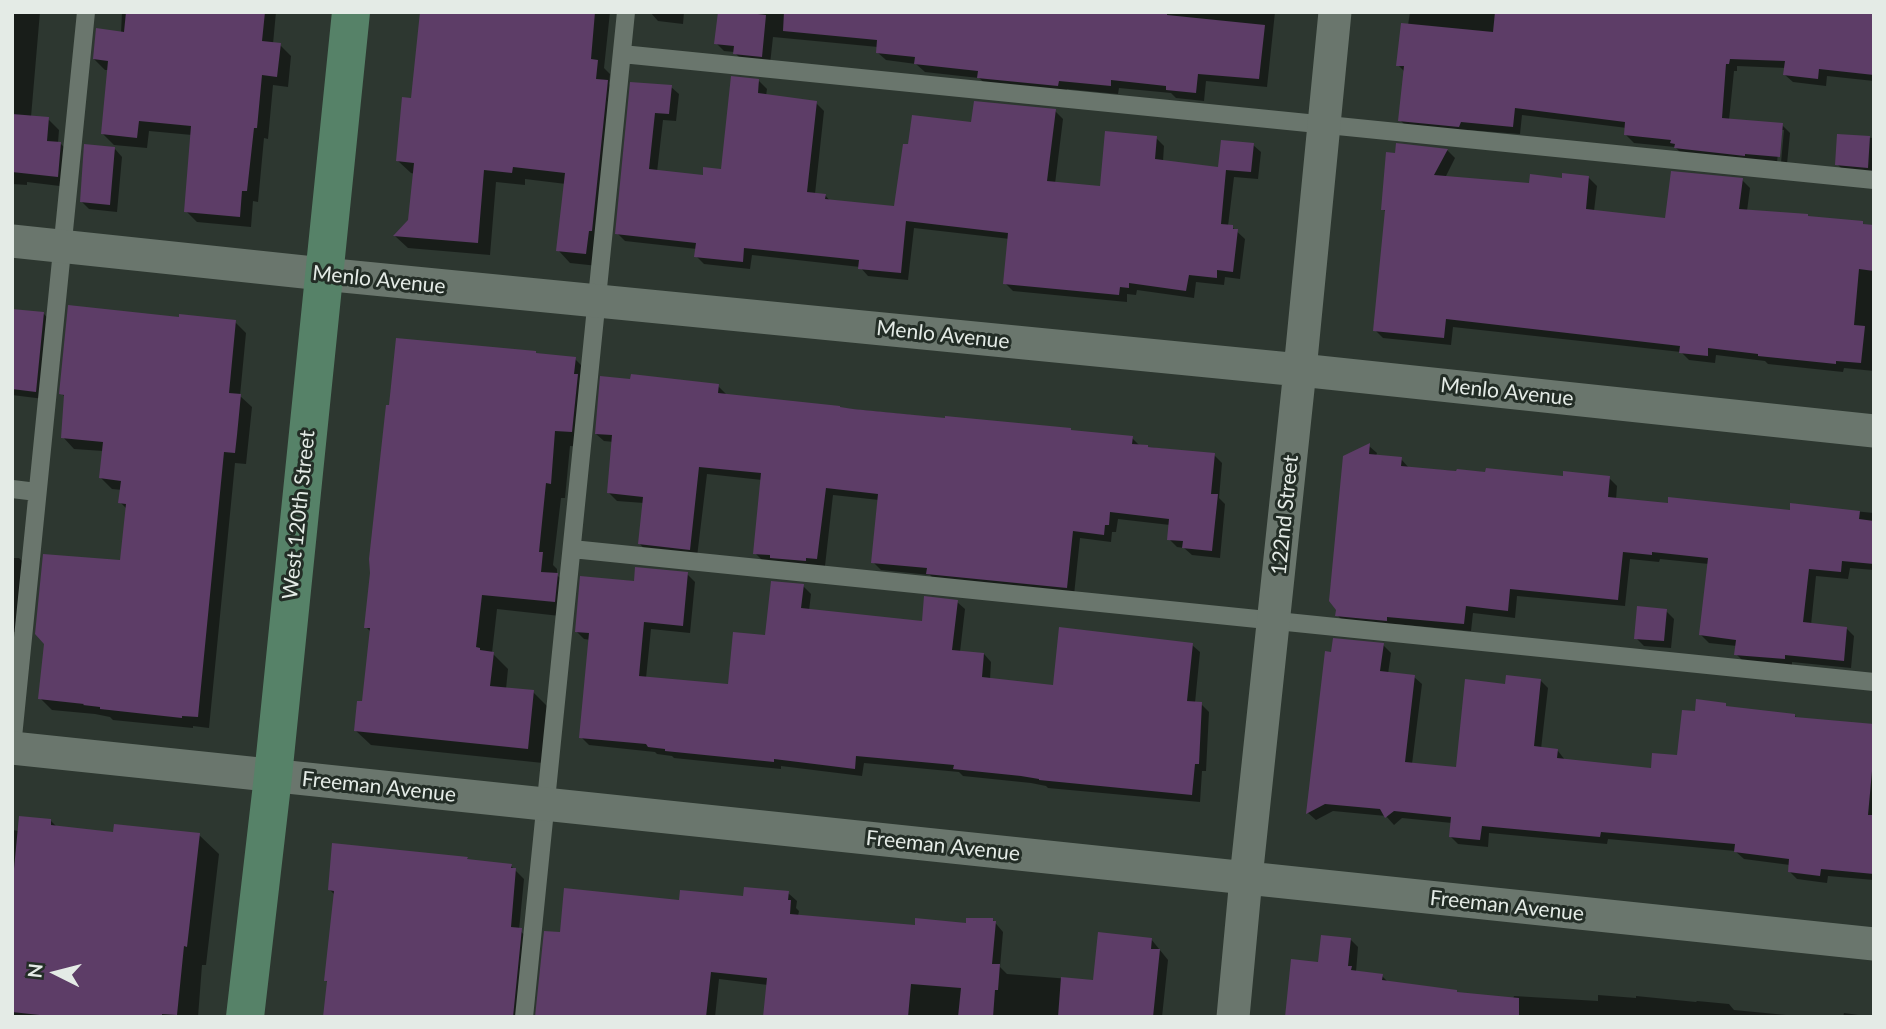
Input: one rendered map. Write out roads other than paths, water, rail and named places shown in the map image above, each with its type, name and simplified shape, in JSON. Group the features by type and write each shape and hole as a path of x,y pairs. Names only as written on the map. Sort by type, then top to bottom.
{"main road":[{"name":"West 120th Street","path":"246,1017 351,12"}],"street":[{"name":"122nd Street","path":"1233,1017 1335,12"},
{"name":"Menlo Avenue","path":"12,241 1300,370 1874,431"},
{"name":"Freeman Avenue","path":"12,748 1874,944"}],"lane":[{"path":"12,748 86,12"},
{"path":"524,1017 626,12"},
{"path":"622,54 1874,180"},
{"path":"12,489 37,492"},
{"path":"572,549 1874,681"}]}
